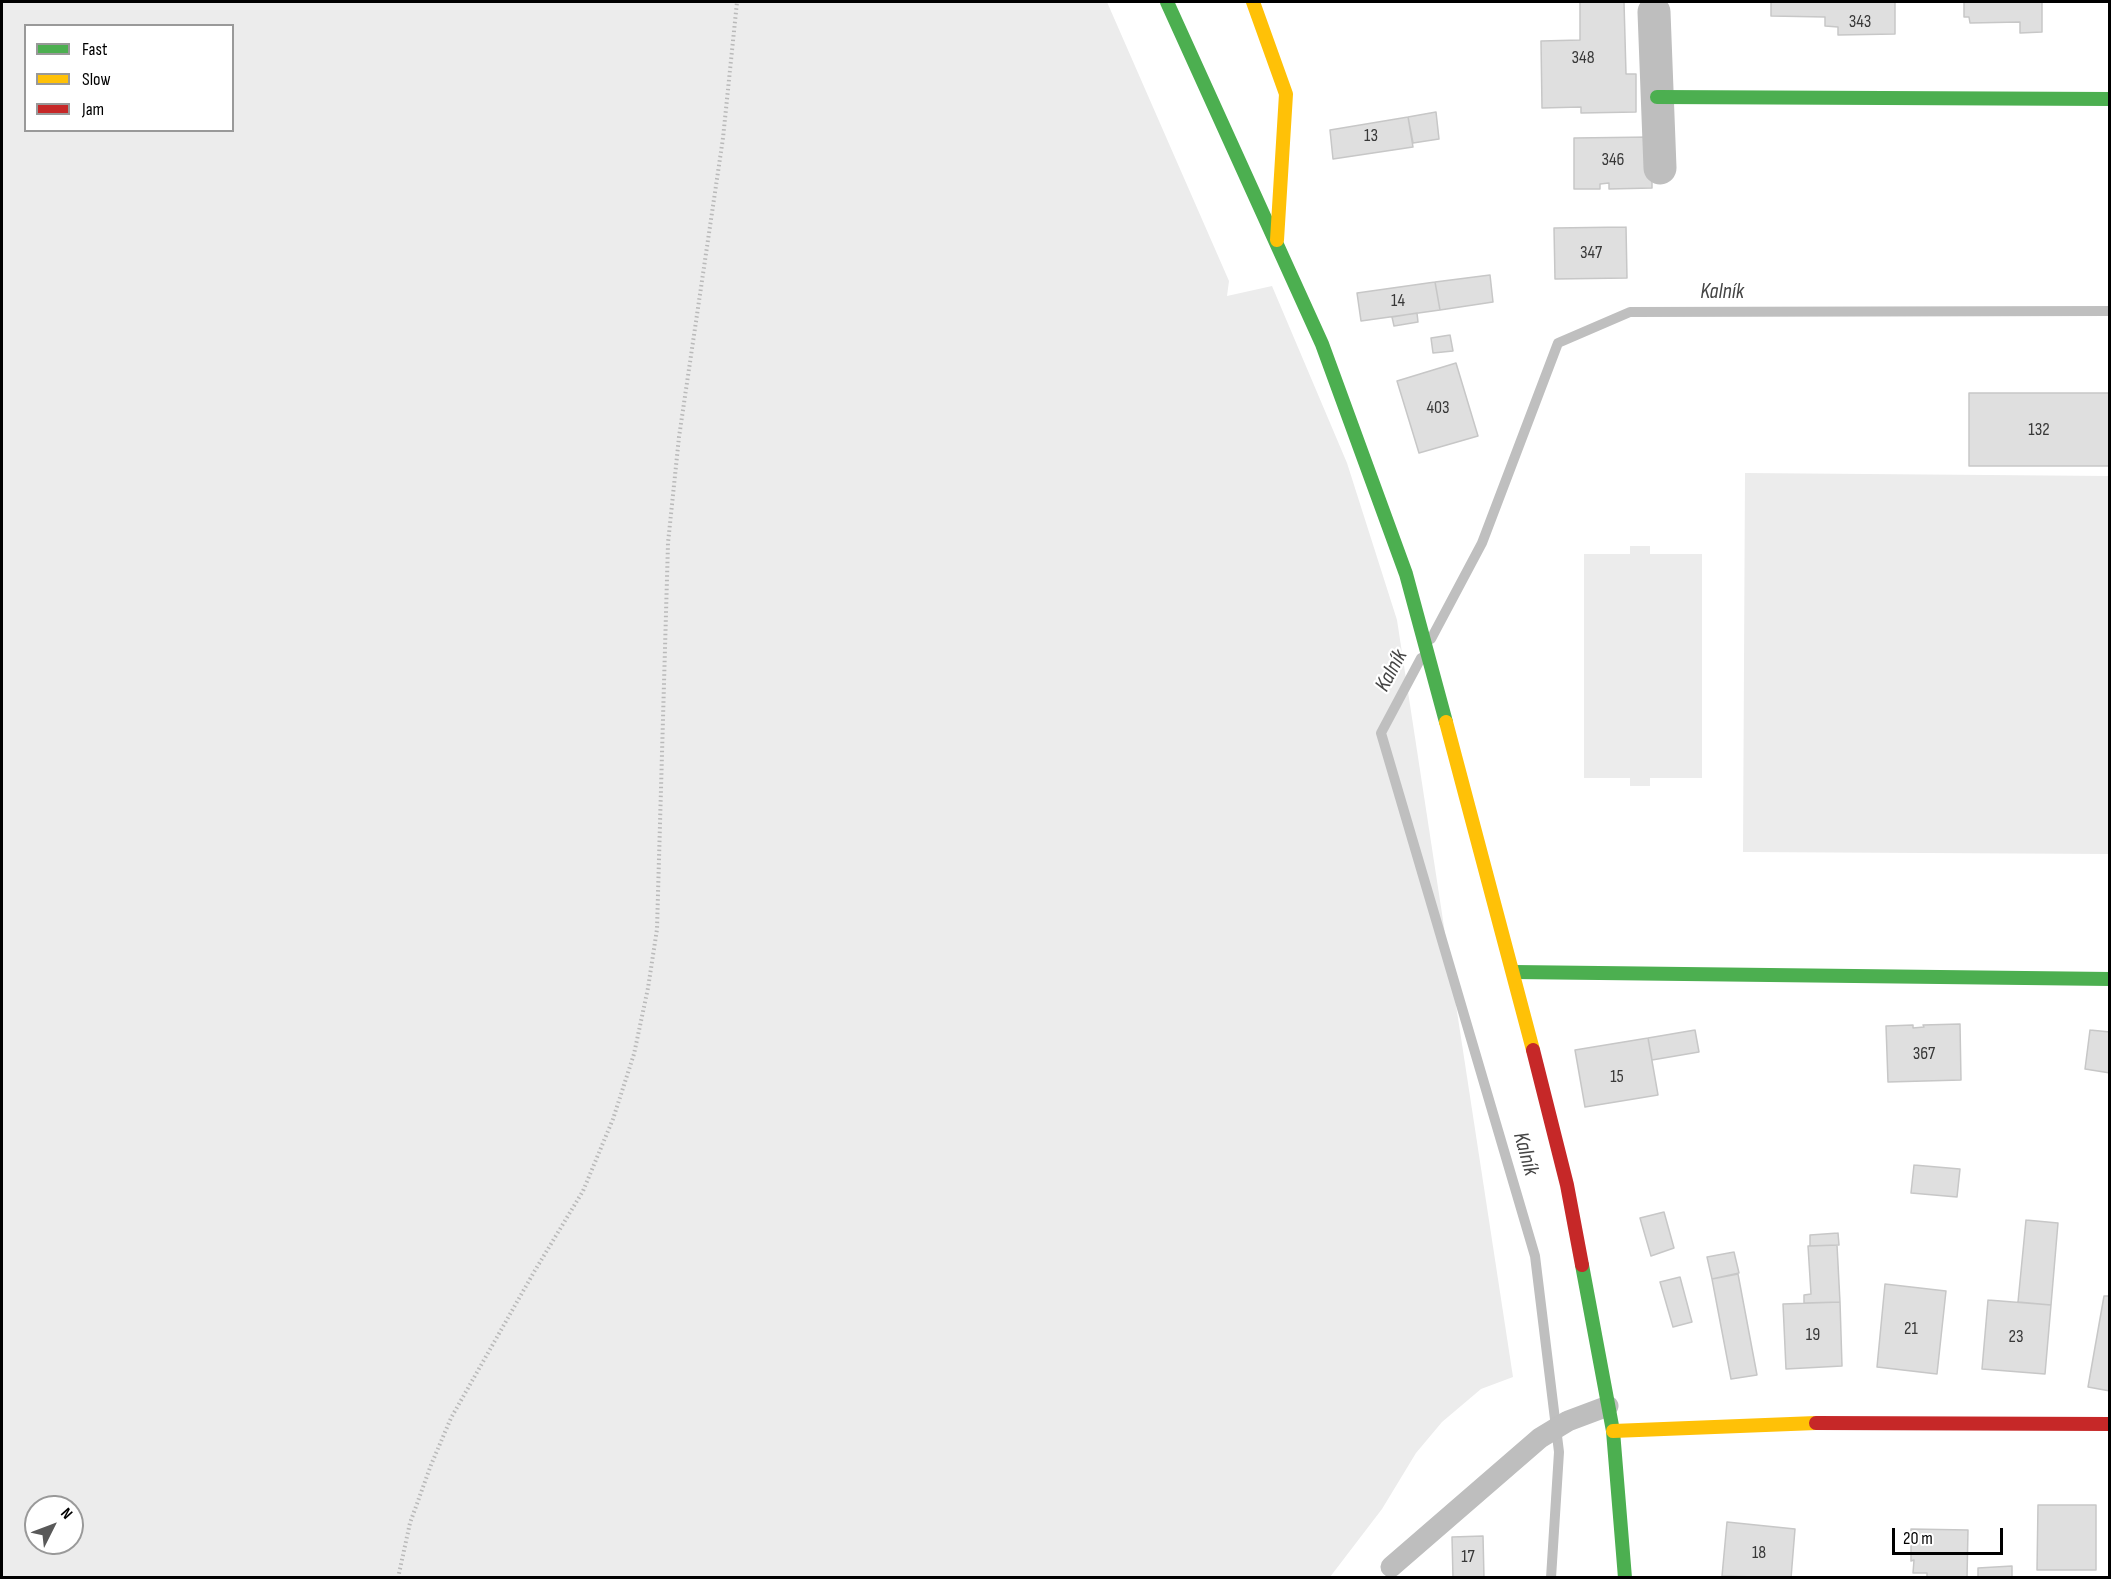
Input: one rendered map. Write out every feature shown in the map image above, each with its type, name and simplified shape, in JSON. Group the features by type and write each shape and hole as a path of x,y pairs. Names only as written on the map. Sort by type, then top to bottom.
{"street":[{"path":"1167,2 1322,344 1406,574 1514,972 1567,1185 1613,1431 1625,1578"},
{"path":"1253,2 1286,94 1276,244"},
{"path":"1654,12 1660,168"},
{"path":"1657,97 2109,99"},
{"path":"1514,972 2109,979"},
{"path":"1613,1431 1786,1423 2109,1424"}],"lane":[{"path":"1391,1568 1540,1438 1568,1421 1608,1406"}],"path":[{"path":"398,1578 410,1523 430,1465 451,1418 534,1272 584,1191 613,1119 634,1054 648,988 657,928 668,543 680,437 723,138 737,2"}],"shaded area":[{"path":"2,2 1107,2 1229,281 1227,296 1272,286 1347,463 1397,620 1513,1377 1481,1389 1442,1422 1416,1453 1382,1509 1330,1577 2,1577"},
{"path":"1745,473 2109,476 2109,854 1743,852"},
{"path":"1630,546 1650,546 1650,554 1702,554 1702,778 1650,778 1650,786 1630,786 1630,778 1584,778 1584,554 1630,554"}],"building":[{"path":"1580,2 1624,2 1626,74 1636,74 1636,112 1581,113 1581,107 1542,108 1541,41 1580,40"},
{"path":"1771,2 1895,2 1895,34 1838,35 1838,27 1825,26 1825,17 1771,16"},
{"path":"1964,2 2042,2 2042,32 2020,33 2020,22 1970,23 1969,17 1964,17"},
{"path":"1436,112 1439,139 1413,143 1408,117"},
{"path":"1408,117 1413,147 1333,159 1330,130"},
{"path":"1652,137 1652,188 1609,189 1609,183 1600,184 1600,189 1574,189 1574,138"},
{"path":"1626,227 1627,278 1555,279 1554,228"},
{"path":"1490,275 1493,302 1440,310 1435,282"},
{"path":"1435,282 1440,310 1361,321 1357,293"},
{"path":"1417,313 1418,322 1394,326 1392,317"},
{"path":"1450,335 1453,351 1433,353 1431,338"},
{"path":"1456,363 1478,436 1419,453 1397,381"},
{"path":"1969,393 2110,393 2110,466 1969,466"},
{"path":"1960,1024 1961,1080 1888,1082 1886,1026 1913,1025 1913,1028 1924,1027 1923,1025"},
{"path":"1695,1030 1699,1052 1652,1060 1648,1038"},
{"path":"2090,1030 2110,1032 2110,1073 2085,1069"},
{"path":"1648,1038 1658,1095 1585,1107 1575,1050"},
{"path":"1914,1165 1960,1169 1957,1197 1911,1193"},
{"path":"1664,1212 1674,1248 1651,1256 1640,1218"},
{"path":"2026,1220 2058,1223 2051,1305 2018,1302"},
{"path":"1838,1233 1839,1245 1810,1246 1810,1235"},
{"path":"1837,1245 1840,1302 1804,1303 1804,1295 1811,1294 1808,1246"},
{"path":"1734,1252 1739,1273 1712,1279 1707,1257"},
{"path":"1738,1274 1757,1375 1731,1379 1712,1279"},
{"path":"1680,1277 1692,1322 1673,1327 1660,1282"},
{"path":"1885,1284 1946,1291 1937,1374 1877,1367"},
{"path":"2104,1296 2110,1296 2110,1391 2088,1387"},
{"path":"1988,1300 2051,1305 2045,1374 1982,1369"},
{"path":"1840,1302 1842,1366 1786,1369 1783,1304"},
{"path":"2038,1505 2096,1505 2096,1570 2037,1570"},
{"path":"1727,1522 1795,1529 1791,1578 1722,1576"},
{"path":"1911,1529 1968,1530 1967,1578 1927,1578 1927,1573 1913,1573"},
{"path":"1483,1536 1484,1578 1453,1578 1452,1537"},
{"path":"2012,1566 2012,1578 1978,1578 1978,1568"}],"waterway":[{"name":"Kalník","path":"1431,639 1482,543 1558,343 1630,312 2110,311"},
{"name":"Kalník","path":"1421,658 1381,733 1535,1256 1559,1452 1551,1578"}],"traffic: fast":[{"path":"1167,2 1322,344 1406,574 1446,722"},
{"path":"1657,97 2110,99"},
{"path":"1514,972 2110,979"},
{"path":"1582,1265 1613,1431 1625,1578"}],"traffic: slow":[{"path":"1253,2 1286,94 1277,240"},
{"path":"1446,722 1533,1050"},
{"path":"1613,1431 1816,1423"}],"traffic: jam":[{"path":"1533,1050 1567,1185 1582,1265"},
{"path":"1816,1423 2110,1424"}]}
